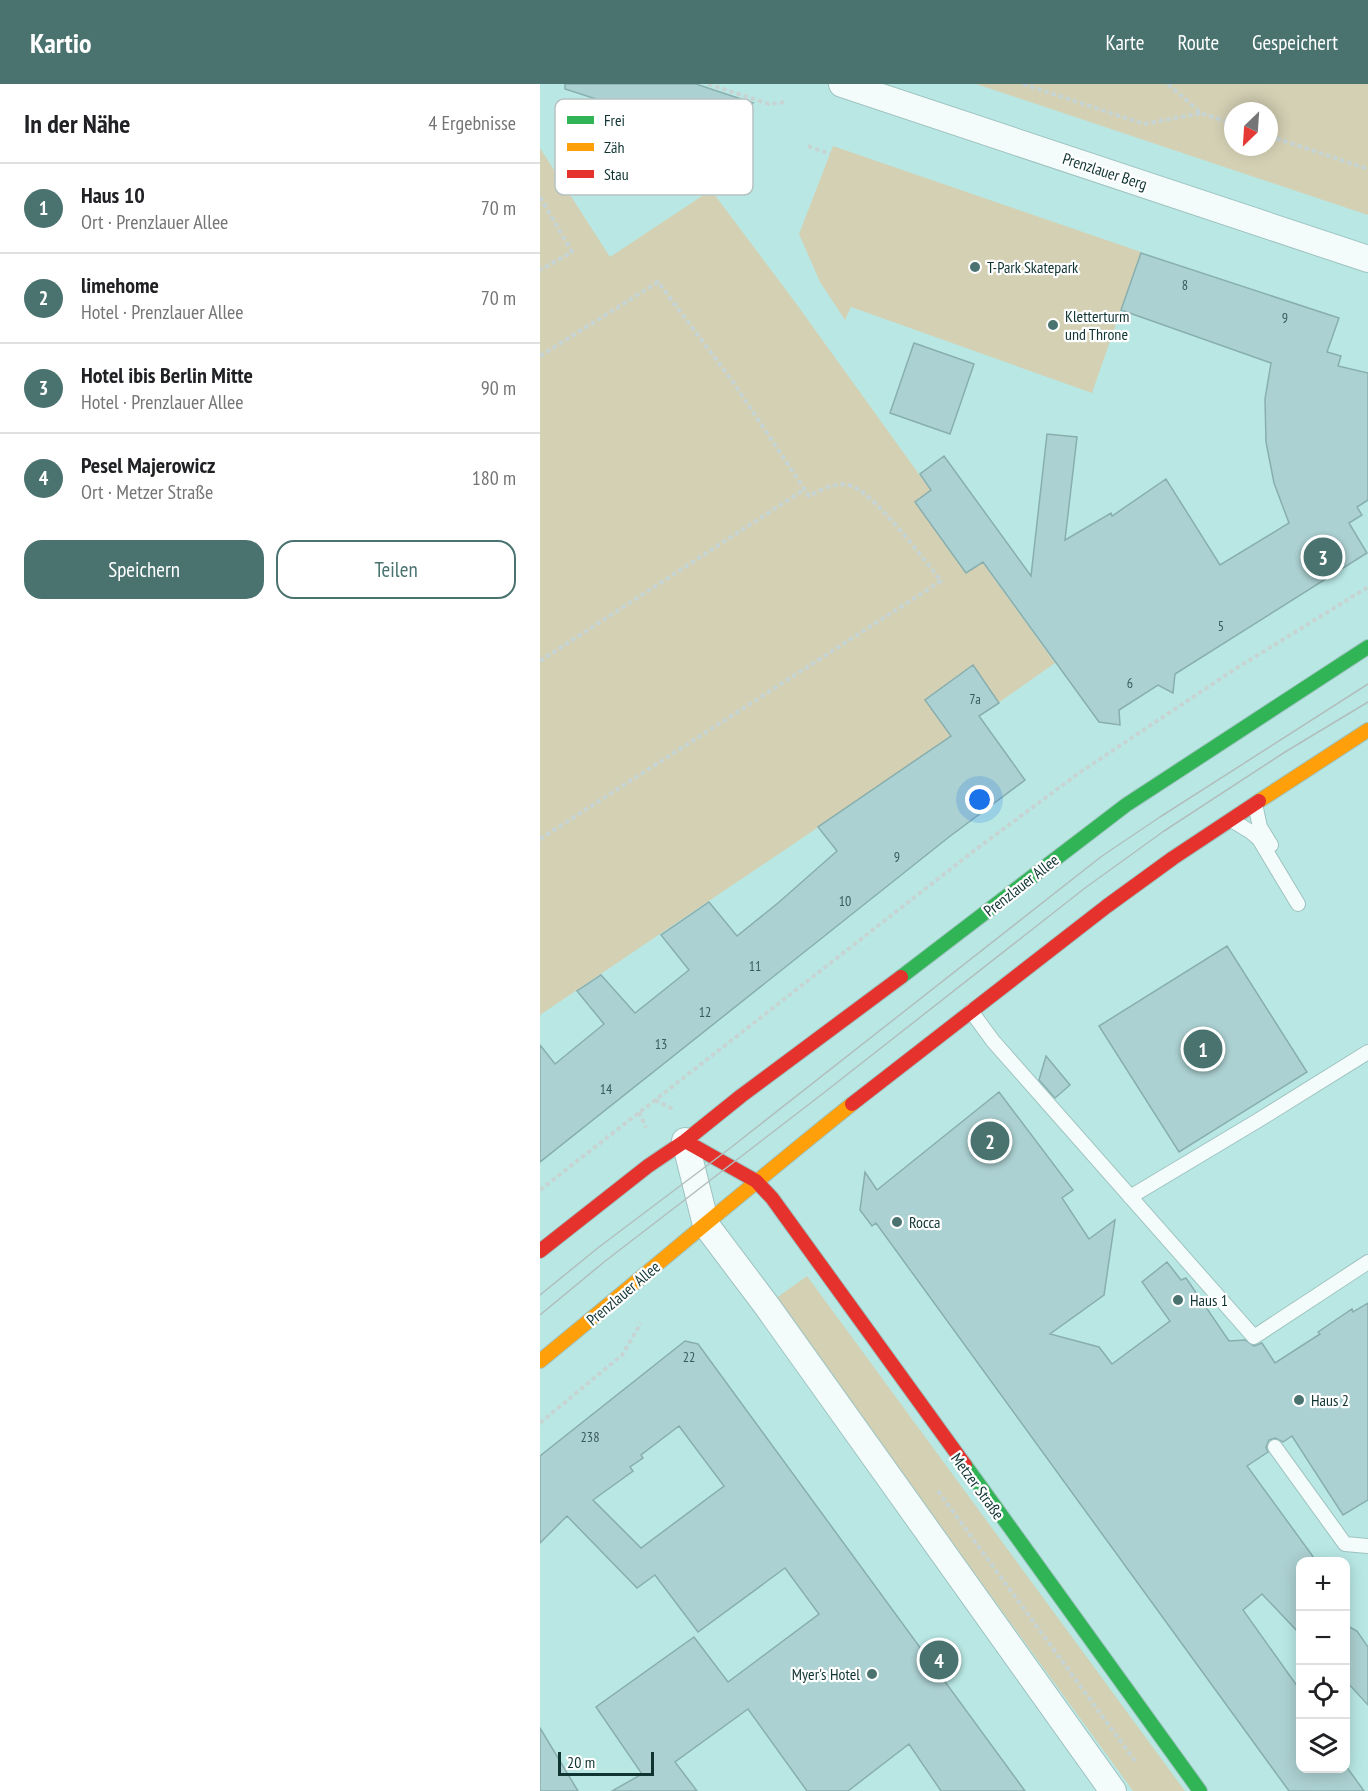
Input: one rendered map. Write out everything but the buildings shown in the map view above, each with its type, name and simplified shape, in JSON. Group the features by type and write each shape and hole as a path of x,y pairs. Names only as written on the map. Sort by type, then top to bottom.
{"main road":[{"name":"Prenzlauer Allee","path":"540,1251 648,1166 686,1140 1126,805 1368,647"},
{"name":"Prenzlauer Allee","path":"540,1361 756,1181 1107,906 1173,858 1368,730"},
{"path":"686,1140 756,1181"},
{"name":"Metzer Straße","path":"756,1181 771,1198 1200,1791"}],"street":[{"name":"Prenzlauer Berg","path":"842,84 1368,259"},
{"path":"686,1140 706,1225 767,1306 1113,1791"}],"lane":[{"path":"1231,820 1258,839 1302,902 1260,827 1255,804"},
{"path":"971,1011 993,1041 1254,1337 1368,1262"},
{"path":"1130,1197 1368,1052"},
{"path":"1275,1447 1346,1545 1368,1546"}],"path":[{"path":"708,84 769,104 787,102"},
{"path":"1023,84 1144,124 1201,113"},
{"path":"1168,84 1201,113 1224,121"},
{"path":"1278,139 1368,169"},
{"path":"808,146 830,154"},
{"path":"540,197 572,252 540,270"},
{"path":"540,356 658,282 733,382 809,496 832,486 849,485 869,498 941,581 540,840"},
{"path":"540,662 805,489"},
{"path":"540,1190 975,850 1079,773 1232,671 1368,587"},
{"path":"655,1100 674,1109"},
{"path":"540,1423 622,1355 644,1318"},
{"path":"934,1486 1142,1771"}],"shaded area":[{"path":"976,84 1368,84 1368,215"},
{"name":"T-Park Skatepark","path":"833,146 1141,252 1092,393 851,307 845,320 820,282 799,234"},
{"path":"540,148 555,171 555,195 570,195 610,257 703,195 715,195 795,302 1055,663 897,774 540,1015"},
{"path":"807,1276 1185,1791 1133,1791 775,1299"}],"tram line":[{"path":"540,1295 1102,856 1368,684"},
{"path":"540,1315 604,1262 1085,888 1164,831 1285,752 1368,702"}],"traffic: fast":[{"path":"901,977 1126,805 1368,647"},
{"path":"965,1465 1200,1791"}],"traffic: slow":[{"path":"1259,801 1368,730"},
{"path":"540,1361 852,1104"}],"traffic: jam":[{"path":"852,1104 1107,906 1173,858 1259,801"},
{"path":"540,1251 648,1166 685,1141 741,1096 901,977"},
{"path":"685,1141 756,1181 772,1198 965,1465"}],"place":[{"name":"T-Park Skatepark","path":"975,267"},
{"name":"Kletterturm und Throne","path":"1053,325"},
{"name":"Hotel ibis Berlin Mitte","path":"1323,557"},
{"name":"Haus 10","path":"1203,1049"},
{"name":"limehome","path":"990,1141"},
{"name":"Rocca","path":"897,1222"},
{"name":"Haus 1","path":"1178,1300"},
{"name":"Haus 2","path":"1299,1400"},
{"name":"Pesel Majerowicz","path":"939,1660"},
{"name":"Myer's Hotel","path":"872,1674"}]}
